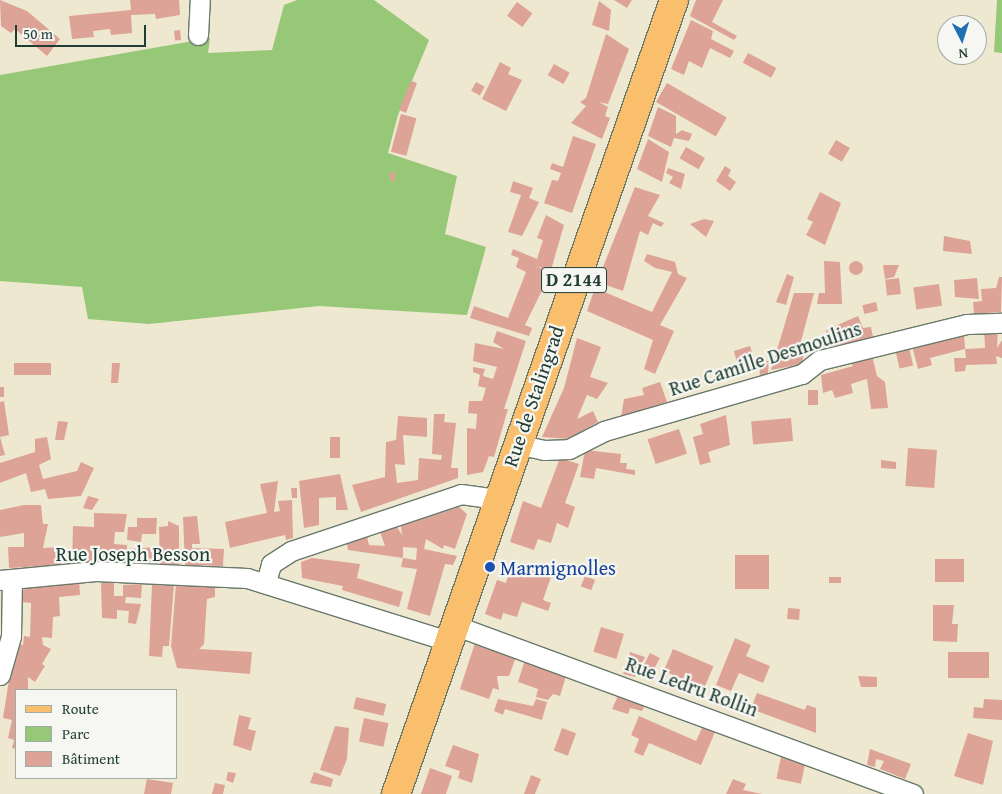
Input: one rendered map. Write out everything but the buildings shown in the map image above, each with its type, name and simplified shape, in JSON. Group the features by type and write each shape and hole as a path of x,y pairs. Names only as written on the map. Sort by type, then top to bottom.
{"main road":[{"name":"Rue de Stalingrad","path":"396,794 516,444 674,0"}],"street":[{"path":"198,35 200,0"},
{"name":"Rue Camille Desmoulins","path":"516,444 544,450 569,449 604,431 802,374 820,360 967,324 1002,322"},
{"path":"266,582 271,564 291,552 461,494 497,499"},
{"name":"Rue Joseph Besson","path":"6,579 96,571 223,575 266,582 451,633"},
{"path":"0,675 10,636 6,579"},
{"name":"Rue Ledru Rollin","path":"451,633 913,794"}],"green space":[{"path":"297,0 374,0 429,40 398,115 388,153 457,176 445,234 486,247 467,315 319,306 149,324 88,319 82,287 0,281 0,75 210,38 208,53 272,50 284,5"},
{"path":"997,0 1002,0 1002,53 994,52"}],"place":[{"name":"Marmignolles","path":"490,567"}]}
